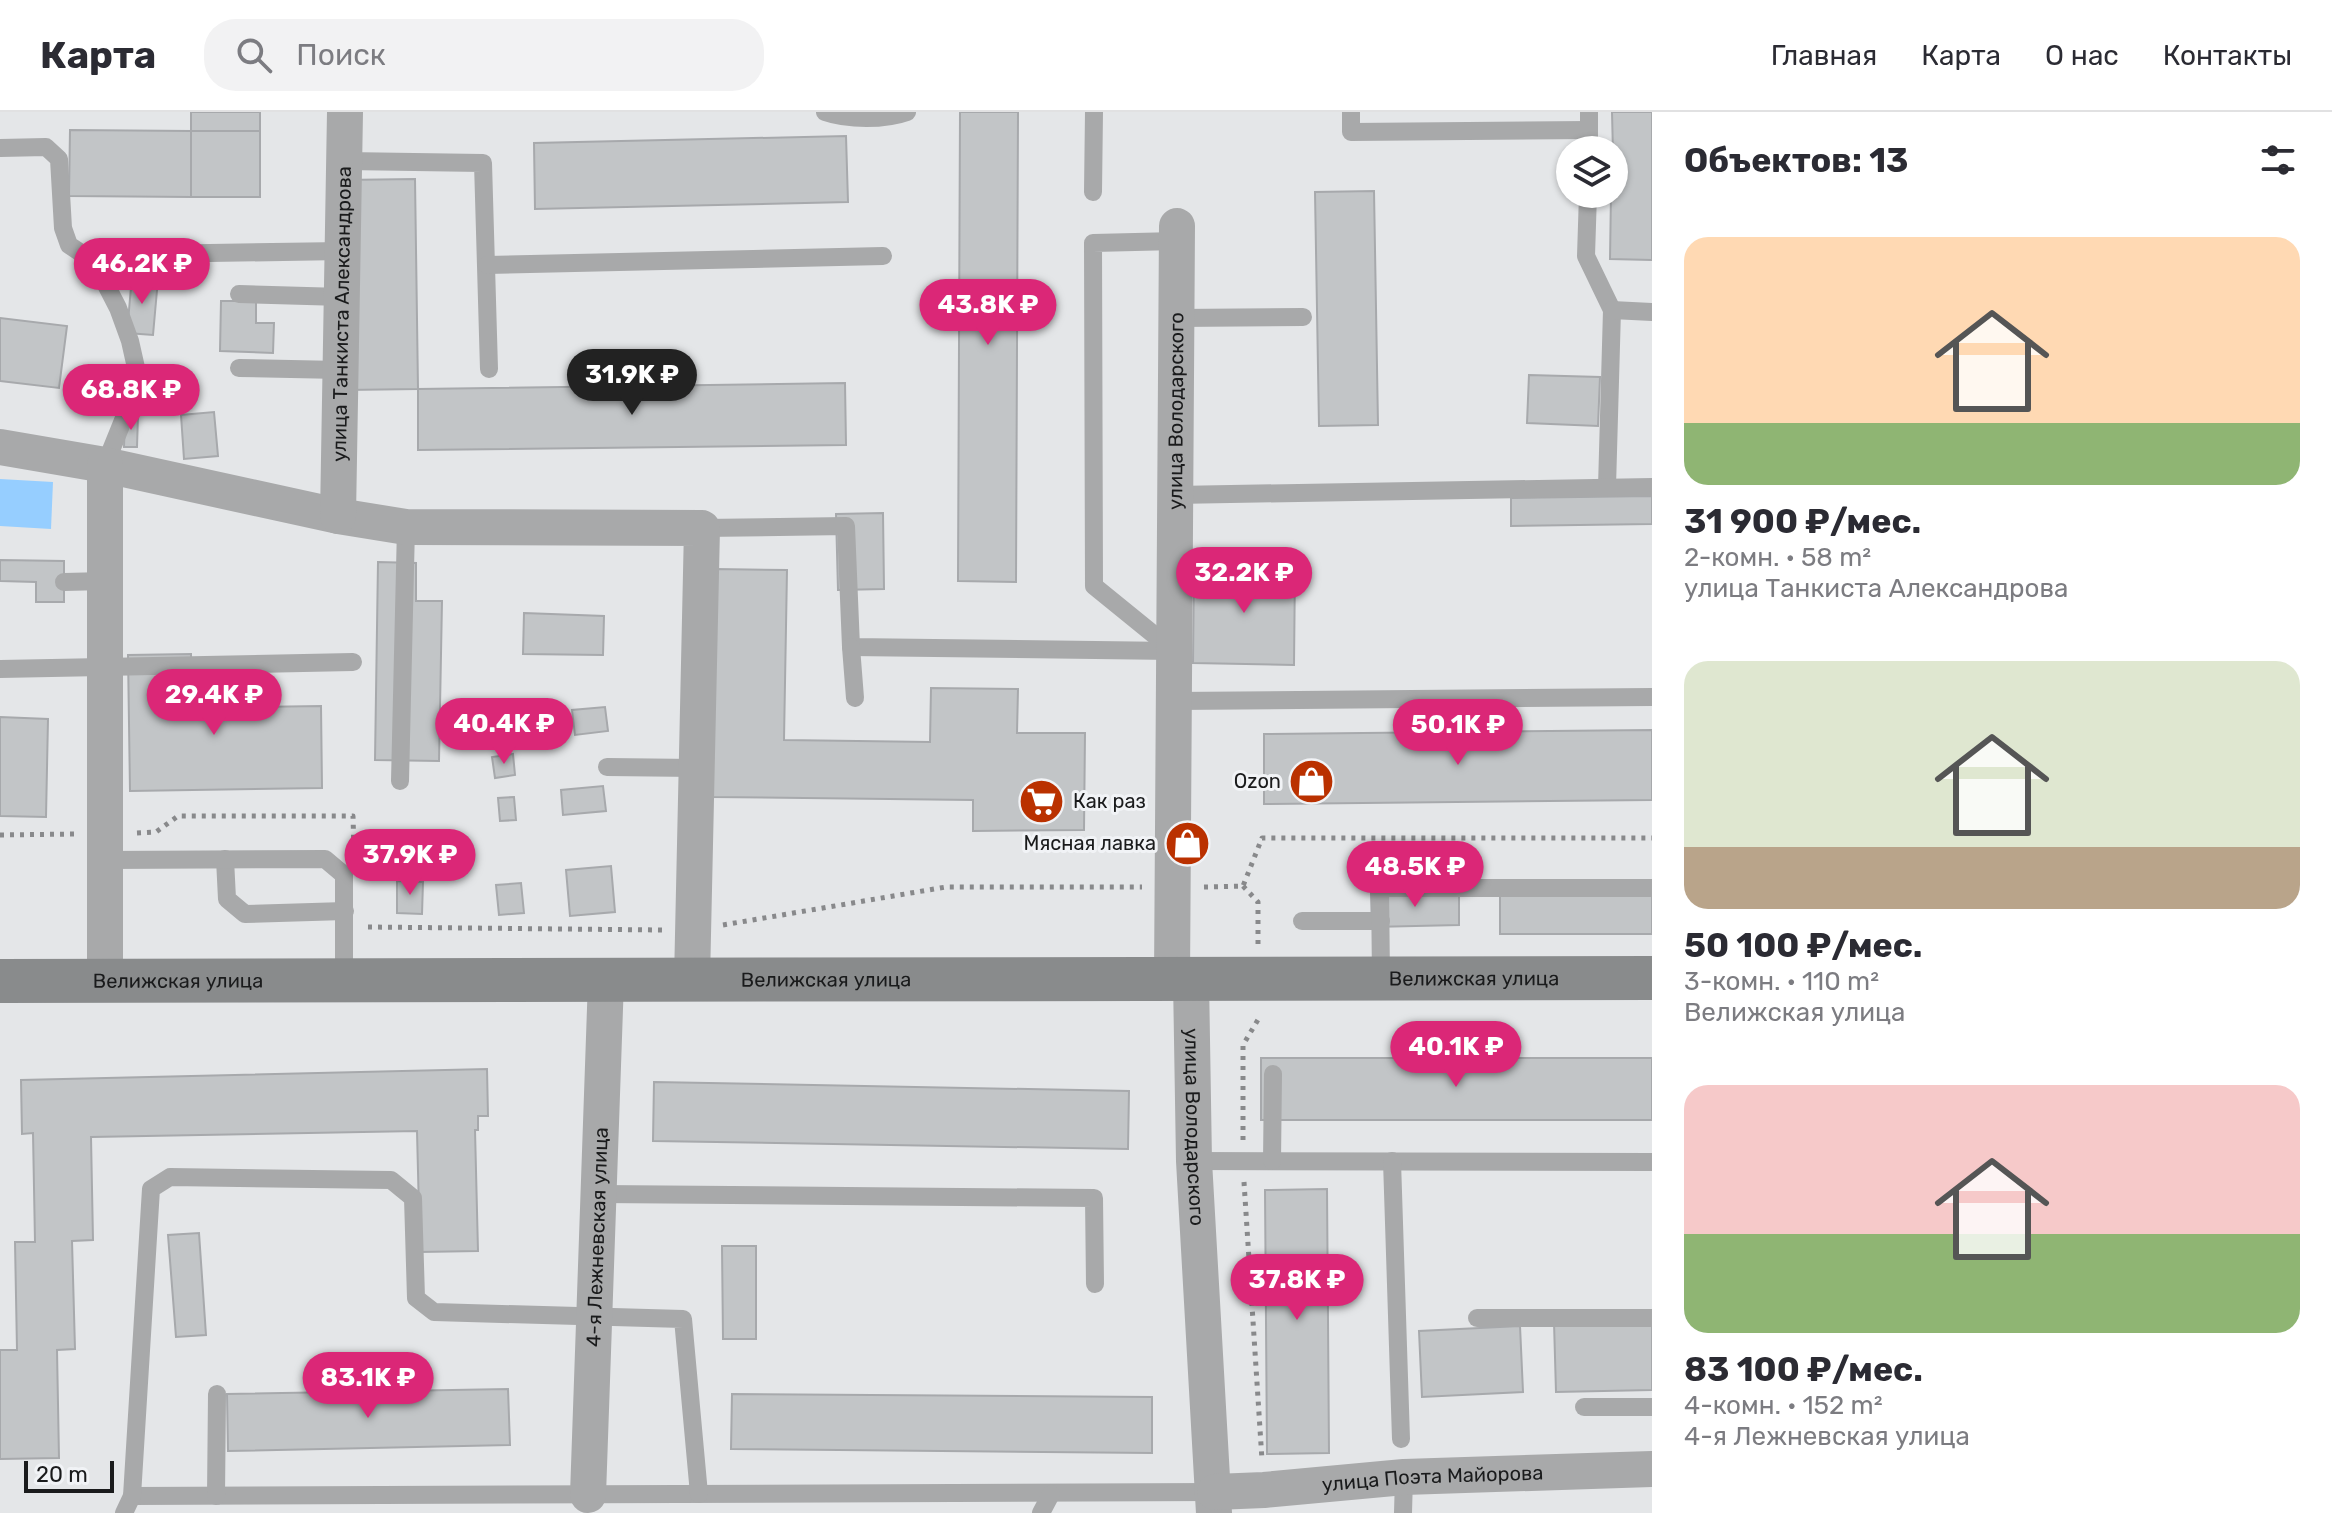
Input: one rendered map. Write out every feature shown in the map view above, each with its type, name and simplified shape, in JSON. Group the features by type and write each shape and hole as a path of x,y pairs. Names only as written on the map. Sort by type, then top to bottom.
{"main road":[{"name":"Велижская улица","path":"0,981 1652,978"}],"street":[{"name":"улица Танкиста Александрова","path":"338,516 345,112"},
{"name":"улица Володарского","path":"1177,233 1172,887 1182,979 1214,1503"},
{"path":"0,447 105,465 338,516 406,527 702,528 692,980"},
{"path":"105,465 105,981"},
{"name":"4-я Лежневская улица","path":"588,1504 606,980"},
{"name":"улица Поэта Майорова","path":"1214,1503 1264,1490 1404,1477 1652,1469"}],"lane":[{"path":"825,112 886,117 907,112"},
{"path":"1093,192 1094,112"},
{"path":"1351,112 1351,132 1589,121"},
{"path":"0,148 46,147 59,159 63,228 69,245 84,255 102,277 130,341 139,381 105,465"},
{"path":"345,161 483,163 489,369"},
{"path":"1588,208 1586,256 1612,310 1607,487"},
{"path":"1174,651 1094,586 1093,243 1177,233"},
{"path":"84,255 343,251"},
{"path":"487,265 883,256"},
{"path":"239,294 342,297"},
{"path":"1612,310 1652,312"},
{"path":"1176,318 1303,317"},
{"path":"239,368 340,370"},
{"path":"1175,495 1652,487"},
{"path":"702,528 846,526 855,698"},
{"path":"400,781 406,527"},
{"path":"64,582 105,581"},
{"path":"851,647 1174,651"},
{"path":"0,669 353,662"},
{"path":"1174,701 1652,697"},
{"path":"607,767 696,768"},
{"path":"105,847 225,859 325,859 344,875 350,919 344,980"},
{"path":"225,859 227,899 245,914 350,919"},
{"path":"1381,978 1380,888 1652,888"},
{"path":"1302,921 1381,921"},
{"path":"1272,1161 1273,1074"},
{"path":"1194,1161 1652,1162"},
{"path":"1392,1161 1401,1439"},
{"path":"699,1494 683,1319 434,1312 416,1298 413,1198 391,1180 170,1177 151,1189 128,1505 216,1496 588,1504 699,1494 1051,1494 1214,1503"},
{"path":"599,1194 1094,1198 1095,1284"},
{"path":"1477,1318 1652,1318"},
{"path":"216,1496 217,1394"},
{"path":"1584,1407 1652,1407"},
{"path":"1403,1513 1404,1477"},
{"path":"1041,1513 1051,1494"}],"path":[{"path":"0,835 105,847 156,832 178,816 353,816 354,864"},
{"path":"350,919 693,930 946,887 1243,886 1262,838 1652,838"},
{"path":"1259,1018 1243,1045 1243,1162 1264,1490"}],"shaded area":[{"path":"0,479 53,482 51,529 0,526"}],"building":[{"path":"191,112 260,112 260,131 191,131"},
{"path":"960,112 1018,112 1016,582 958,581"},
{"path":"1612,112 1652,112 1652,260 1610,259 1611,208 1628,208 1628,136 1613,136"},
{"path":"70,130 191,131 191,197 69,196"},
{"path":"191,131 260,131 260,197 191,197"},
{"path":"846,136 848,202 535,209 534,143"},
{"path":"415,179 418,389 346,390 343,180"},
{"path":"1374,191 1378,425 1319,426 1315,192"},
{"path":"132,276 158,279 153,335 127,333"},
{"path":"221,301 256,301 256,323 274,323 273,353 220,351"},
{"path":"0,318 67,326 59,388 0,381"},
{"path":"1529,375 1600,377 1598,426 1527,423"},
{"path":"845,383 846,445 418,450 418,389"},
{"path":"214,412 218,456 184,459 181,415"},
{"path":"125,416 138,416 137,447 124,447"},
{"path":"1652,496 1652,524 1511,526 1511,498"},
{"path":"883,513 884,589 838,590 836,514"},
{"path":"0,560 64,561 64,602 36,602 36,582 0,581"},
{"path":"378,562 416,563 416,601 442,601 439,761 375,760"},
{"path":"1194,565 1295,566 1294,665 1193,663"},
{"path":"715,569 787,570 784,740 930,742 931,688 1018,689 1017,733 1085,733 1084,830 973,831 973,800 712,797"},
{"path":"524,613 604,616 603,655 523,654"},
{"path":"191,654 192,708 321,706 322,788 130,791 128,655"},
{"path":"605,707 608,731 575,735 572,710"},
{"path":"0,717 48,719 46,817 0,816"},
{"path":"1652,730 1652,800 1264,804 1264,734"},
{"path":"513,754 515,775 495,778 492,757"},
{"path":"603,786 606,811 563,815 561,790"},
{"path":"514,797 516,820 500,821 498,798"},
{"path":"611,866 615,912 570,916 566,870"},
{"path":"397,881 423,882 422,914 397,913"},
{"path":"521,883 524,913 499,915 496,885"},
{"path":"1459,892 1459,925 1372,927 1371,893"},
{"path":"1500,893 1652,893 1652,934 1500,934"},
{"path":"1261,1058 1652,1058 1652,1120 1261,1120"},
{"path":"487,1069 488,1116 478,1116 478,1130 475,1130 478,1251 420,1252 417,1131 91,1137 93,1240 72,1241 75,1349 57,1350 59,1458 0,1459 0,1350 17,1350 15,1242 35,1242 33,1133 22,1134 21,1080"},
{"path":"654,1082 1129,1091 1128,1149 653,1141"},
{"path":"1327,1189 1329,1453 1267,1454 1265,1190"},
{"path":"199,1233 206,1335 176,1337 168,1235"},
{"path":"722,1246 756,1246 756,1339 723,1339"},
{"path":"1652,1320 1652,1390 1556,1392 1554,1322"},
{"path":"1520,1326 1523,1392 1422,1397 1419,1331"},
{"path":"508,1389 510,1445 228,1451 227,1394"},
{"path":"732,1394 1152,1397 1152,1453 731,1449"}],"place":[{"name":"Ozon","path":"1312,781"},
{"name":"Как раз","path":"1042,801"},
{"name":"Мясная лавка","path":"1187,843"}]}
